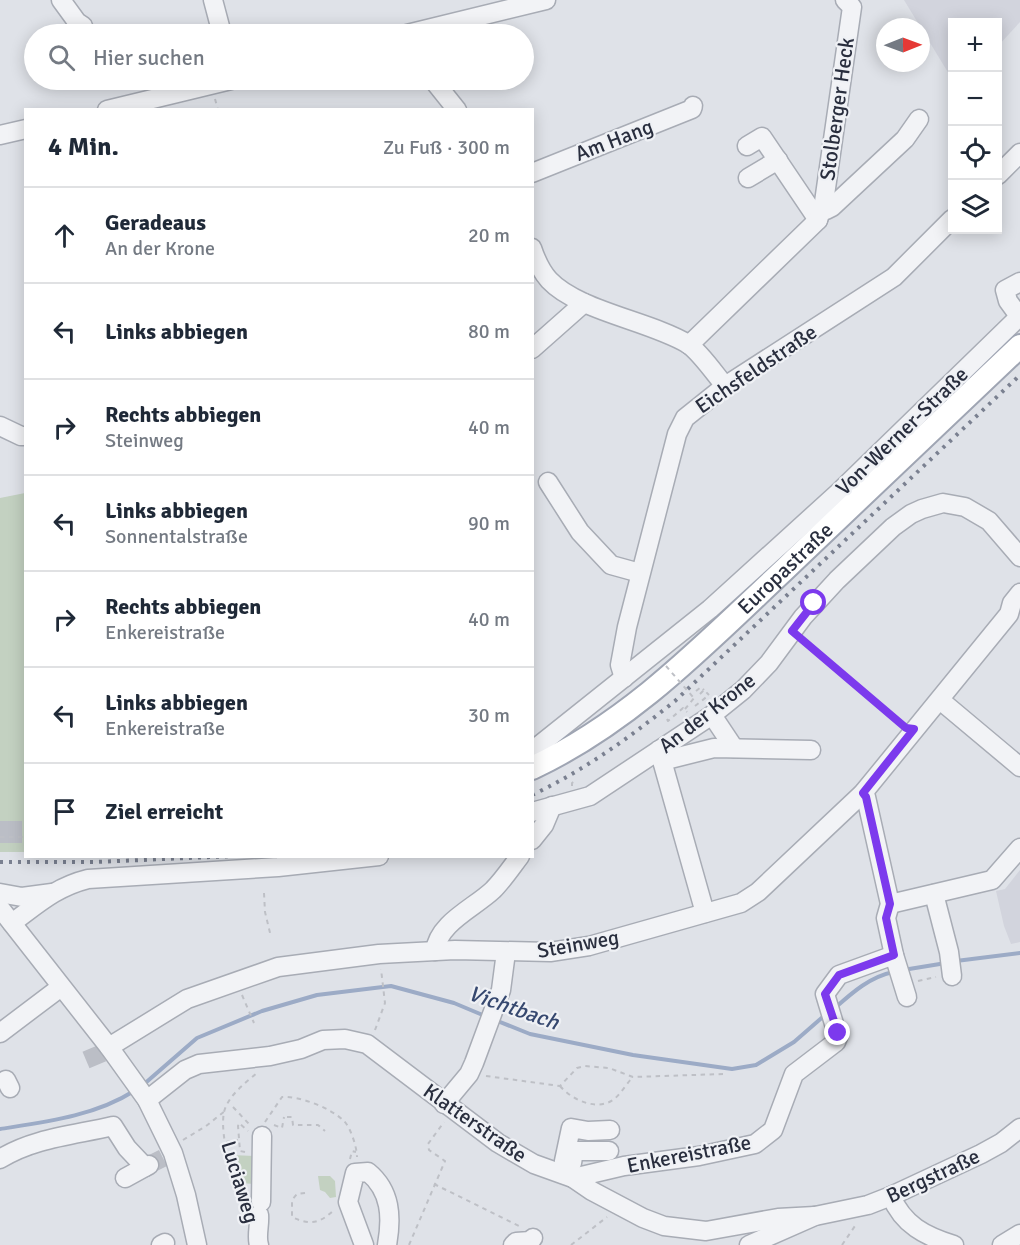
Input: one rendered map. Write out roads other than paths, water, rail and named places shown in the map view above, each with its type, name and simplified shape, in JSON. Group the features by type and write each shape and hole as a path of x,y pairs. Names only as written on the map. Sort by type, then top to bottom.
{"main road":[{"name":"Europastraße","path":"534,767 563,753 606,727 637,704 695,654 1020,346"}],"street":[{"path":"61,0 80,24"},
{"path":"213,0 219,24"},
{"path":"448,24 546,0"},
{"name":"Stolberger Heck","path":"820,214 849,4"},
{"path":"115,108 190,90"},
{"path":"441,90 455,108"},
{"name":"Am Hang","path":"534,171 692,109 693,106"},
{"path":"689,345 820,214 832,207 905,139 919,119"},
{"path":"0,135 24,129"},
{"name":"Stolberger Heck","path":"754,142 778,160 820,214"},
{"path":"1002,171 1020,153"},
{"path":"748,178 778,160"},
{"name":"Eichsfeldstraße","path":"624,678 620,665 640,573 680,426 694,409 725,386 894,277 948,223"},
{"path":"534,253 542,272 551,282 584,303 634,320 689,345 725,386"},
{"path":"1020,282 1005,291 1008,301 1020,316"},
{"path":"534,347 584,303"},
{"name":"Von-Werner-Straße","path":"534,749 710,609 921,414 1020,316"},
{"path":"0,426 24,436"},
{"path":"548,482 580,532 611,565 640,573"},
{"name":"An der Krone","path":"534,811 590,796 660,756 704,710 743,690 769,663 792,631 837,580 893,527 922,508 950,503 974,510 989,521 1020,557"},
{"name":"Steinweg","path":"108,1049 187,999 270,969 352,956 435,951 550,952 590,946 741,903 758,892 863,793 1017,602"},
{"path":"940,700 1020,767"},
{"path":"704,710 734,748"},
{"path":"705,913 660,756 714,748 811,750"},
{"path":"863,793 866,797 890,904 886,918 895,958 908,988"},
{"path":"534,838 544,825 552,806"},
{"path":"890,904 992,880 1020,848"},
{"path":"12,923 54,892 69,884 88,879 278,867 361,858"},
{"path":"435,951 436,944 446,928 495,888 518,858"},
{"path":"0,893 22,897 54,892"},
{"path":"934,894 949,952 951,974"},
{"path":"0,908 140,1090 163,1157 186,1195 197,1245"},
{"path":"448,1107 469,1074 487,1030 502,982 506,952"},
{"name":"Enkereistraße","path":"568,1176 699,1156 754,1144 773,1130 794,1074 836,1042 838,1033 825,994 839,975 895,958"},
{"path":"0,1033 61,987"},
{"name":"Klatterstraße","path":"140,1090 199,1064 270,1056 301,1049 323,1040 345,1039 367,1044 498,1143 534,1164 568,1176 620,1206 664,1226 706,1231 778,1218 815,1216"},
{"path":"0,1159 13,1151 37,1143 113,1126 128,1148 163,1157"},
{"name":"Luciaweg","path":"258,1242 266,1128"},
{"path":"568,1176 564,1161 571,1128 588,1131 610,1130"},
{"name":"Bergstraße","path":"815,1216 868,1205 891,1196 981,1154 1001,1143 1020,1128"},
{"path":"568,1176 574,1151 609,1151"},
{"path":"125,1178 163,1157"},
{"path":"364,1245 348,1202 355,1173 368,1172 377,1179 388,1202 391,1225 387,1245"},
{"path":"891,1196 896,1209 912,1226 926,1235 954,1245"},
{"path":"749,1245 815,1216"},
{"path":"1002,1245 1020,1234"},
{"path":"513,1245 516,1242 530,1241 532,1238"}],"waterway":[{"name":"Vichtbach","path":"956,961 1020,953"},
{"name":"Vichtbach","path":"903,970 946,963"},
{"name":"Vichtbach","path":"836,1007 869,981 893,972"},
{"name":"Vichtbach","path":"143,1085 197,1038 262,1011 317,995 391,986 454,1003 485,1016"},
{"name":"Vichtbach","path":"495,1020 530,1034 633,1055 732,1069 756,1065 794,1042 825,1015"},
{"name":"Vichtbach","path":"0,1129 86,1112 119,1100 134,1091"}],"tunnel":[{"path":"0,832 24,832"},
{"path":"86,1060 105,1052"},
{"path":"149,1165 163,1158"}],"railway":[{"path":"534,794 606,752 675,701 1020,375"},
{"path":"0,862 95,862 188,858"}]}
